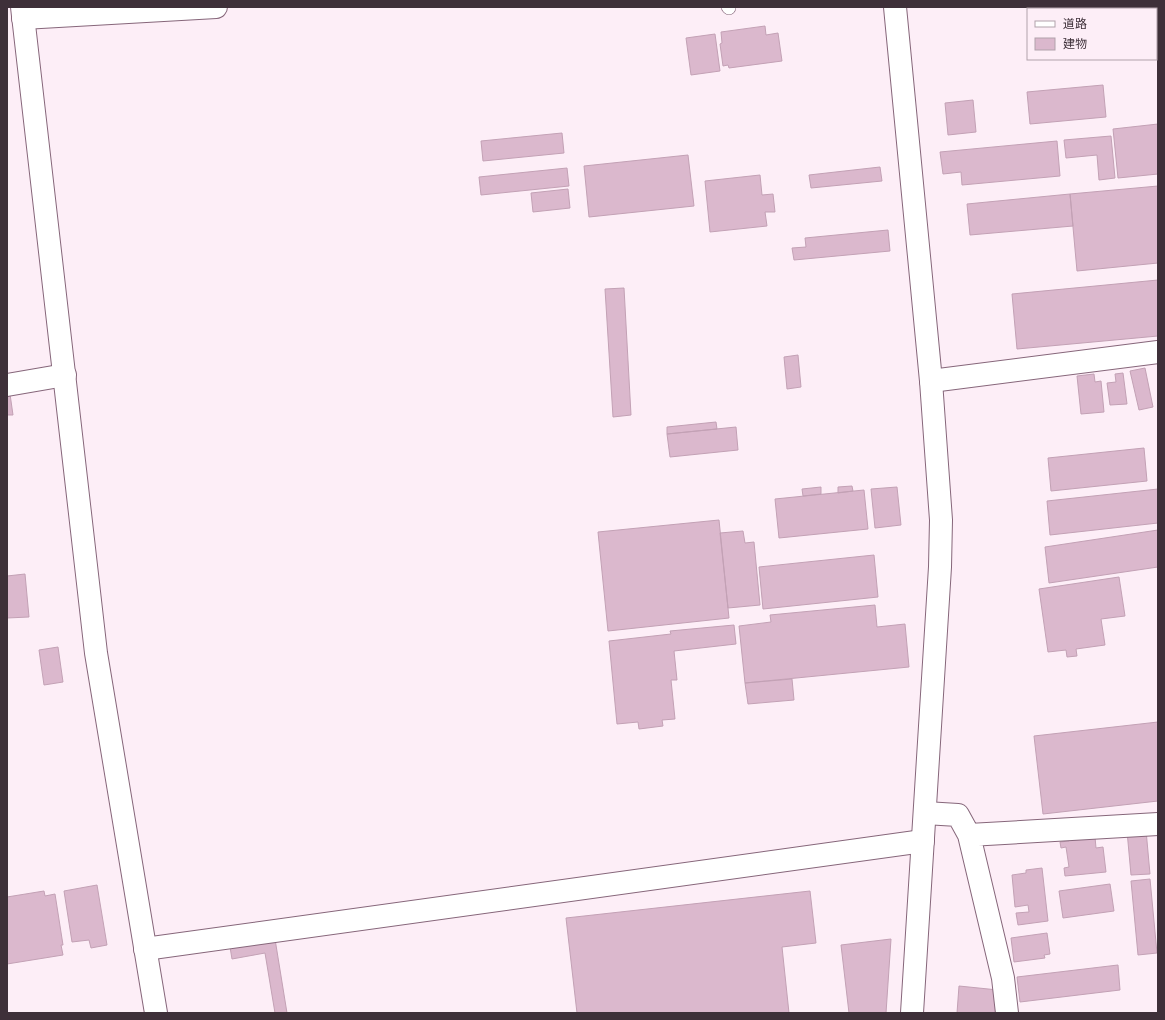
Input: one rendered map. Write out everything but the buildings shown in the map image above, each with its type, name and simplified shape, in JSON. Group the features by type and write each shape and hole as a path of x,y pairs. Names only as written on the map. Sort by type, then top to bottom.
{"street":[{"path":"156,1013 96,653 22,12 216,7"},
{"path":"895,7 931,381 940,527 940,567 912,1013"},
{"path":"931,381 1158,352"},
{"path":"7,385 64,375"},
{"path":"925,813 958,815 969,834 1003,978 1007,1013"},
{"path":"969,834 1158,824"},
{"path":"145,949 923,840"}]}
